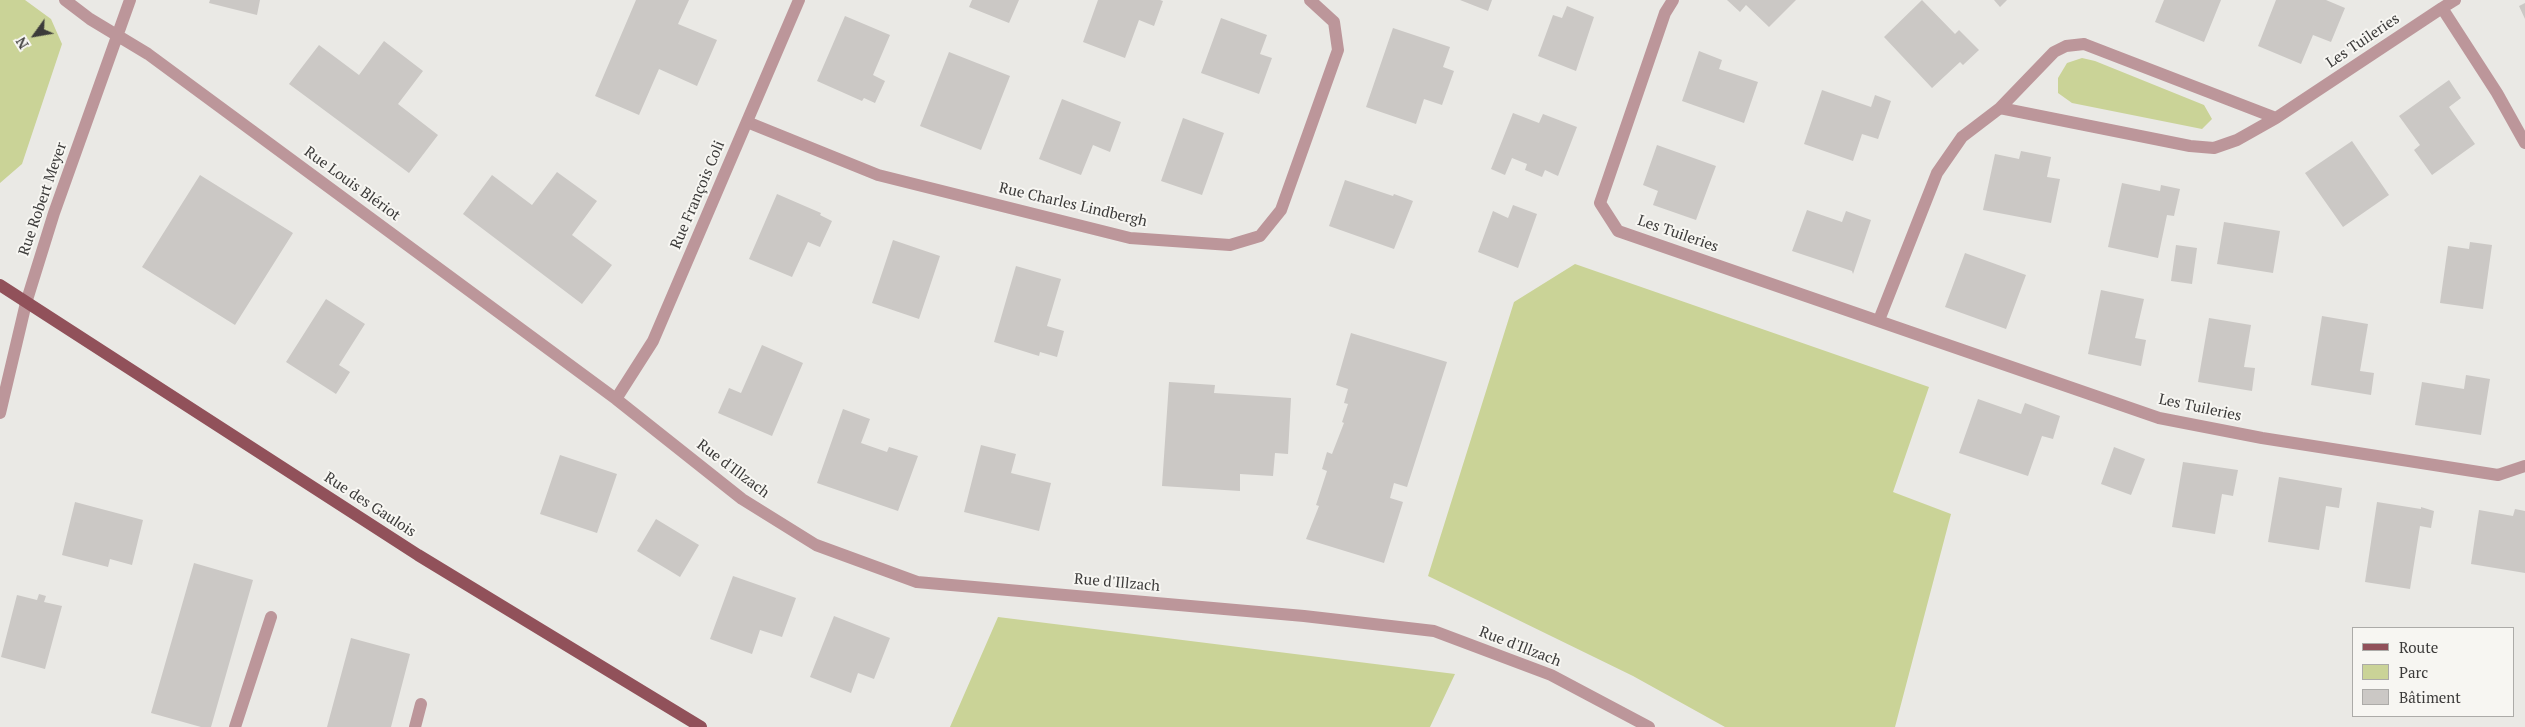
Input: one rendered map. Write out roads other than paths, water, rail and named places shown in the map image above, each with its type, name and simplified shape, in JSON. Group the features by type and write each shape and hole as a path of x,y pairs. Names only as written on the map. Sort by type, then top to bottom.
{"main road":[{"name":"Rue des Gaulois","path":"0,285 418,555 701,727"}],"street":[{"name":"Rue Louis Blériot","path":"65,0 90,19 119,35 616,398"},
{"name":"Rue Robert Meyer","path":"0,413 26,303 54,213 130,0"},
{"name":"Rue François Coli","path":"616,398 653,341 800,0"},
{"name":"Rue Charles Lindbergh","path":"747,122 878,175 1130,238 1230,245 1260,236 1281,210 1338,50 1334,22 1310,0"},
{"name":"Les Tuileries","path":"1673,0 1664,13 1600,203 1618,231 2159,418 2262,438 2498,474 2525,466"},
{"name":"Les Tuileries","path":"2000,108 2190,146 2214,148 2238,140 2276,118 2454,0"},
{"path":"2442,8 2497,94 2525,143"},
{"path":"1879,320 1936,174 1962,137 2000,108 2054,52 2066,46 2084,44 2276,118"},
{"name":"Rue d'Illzach","path":"616,398 742,499 816,545 917,582 1304,616 1434,632 1551,675 1649,727"},
{"path":"235,727 271,617"},
{"path":"415,727 421,704"}]}
